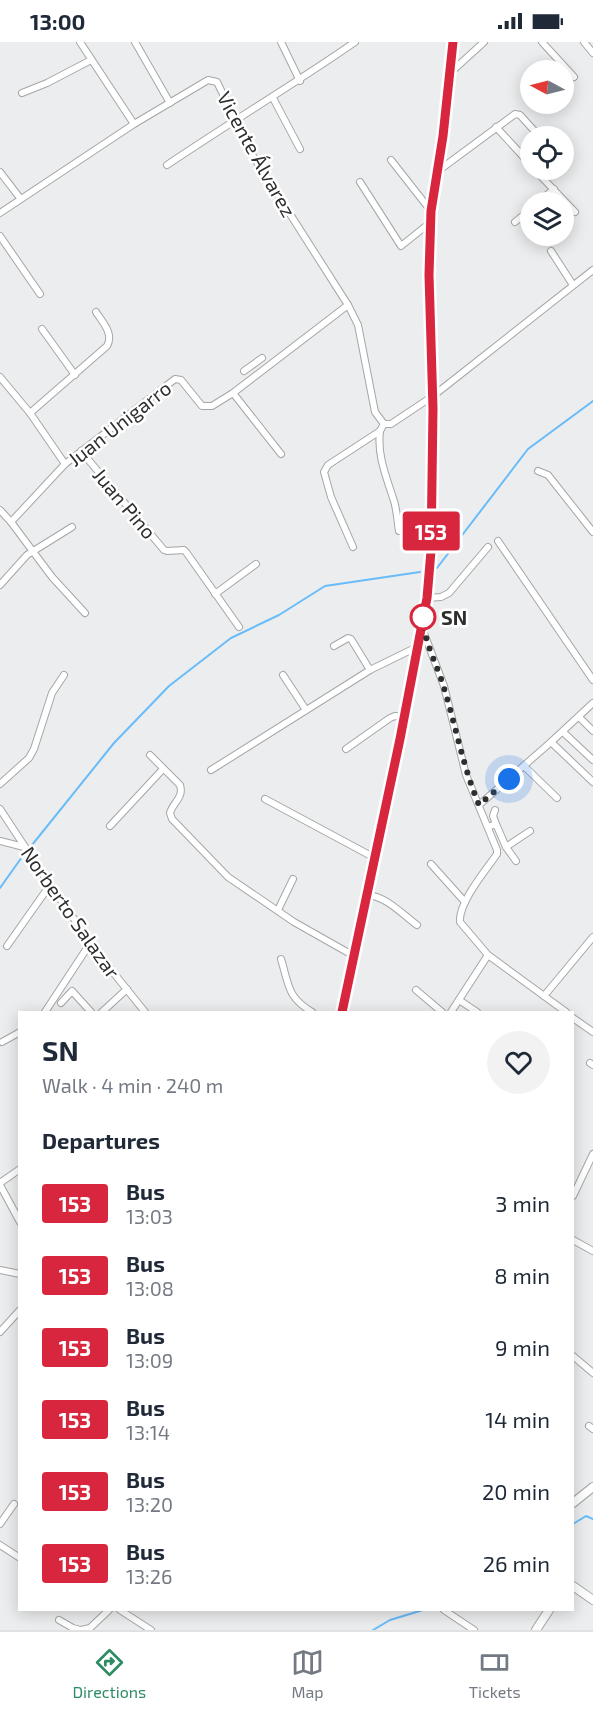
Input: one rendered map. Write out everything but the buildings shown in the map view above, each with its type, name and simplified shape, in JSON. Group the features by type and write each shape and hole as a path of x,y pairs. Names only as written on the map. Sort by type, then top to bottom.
{"street":[{"path":"80,42 134,124"},
{"path":"135,42 170,103"},
{"path":"281,42 300,81"},
{"path":"167,165 235,119 300,81 355,42"},
{"path":"342,1011 405,717 427,598 431,551 433,396 429,275 431,211 453,42"},
{"path":"450,74 484,42"},
{"path":"542,42 558,60"},
{"path":"584,42 593,53"},
{"path":"22,93 91,60"},
{"name":"Vicente Álvarez","path":"0,213 134,124 213,79 217,82 273,188 348,305 358,325 375,412 388,424"},
{"path":"273,98 300,149"},
{"path":"438,171 518,113 530,126"},
{"path":"496,127 520,153"},
{"path":"391,160 431,211"},
{"path":"0,172 20,198"},
{"path":"545,180 575,212"},
{"path":"360,182 400,246 431,222"},
{"path":"550,192 554,189"},
{"path":"515,222 520,218"},
{"path":"0,236 40,294"},
{"path":"551,251 573,285"},
{"path":"353,547 331,497 324,472 328,465 433,396 593,270"},
{"name":"Juan Unigarro","path":"11,522 64,465 175,379 181,380 202,406 207,408 257,375 348,305"},
{"path":"30,413 101,352 110,341 110,334 96,312"},
{"path":"42,328 75,375"},
{"path":"244,371 262,358"},
{"path":"251,366 257,375"},
{"path":"0,377 30,413 64,465"},
{"path":"232,393 281,454"},
{"path":"380,432 382,465 394,499 399,531"},
{"name":"Juan Pino","path":"81,451 164,550 167,552 184,550 186,552 238,627"},
{"path":"538,471 548,475 593,532"},
{"path":"0,510 85,613"},
{"path":"0,585 32,551 72,527"},
{"path":"498,541 593,680"},
{"path":"427,598 441,597 449,593 488,547"},
{"path":"215,594 256,564"},
{"path":"422,628 444,686 466,774 496,845 497,854 465,902 460,912 460,922 488,955 565,1011"},
{"path":"334,646 348,638 351,639 370,670"},
{"path":"211,770 370,670 419,646"},
{"path":"0,784 29,758 52,693 64,675"},
{"path":"283,675 306,710"},
{"path":"479,805 593,703"},
{"path":"346,748 390,718 405,717"},
{"path":"579,717 593,731"},
{"path":"563,732 593,760"},
{"path":"551,742 593,782"},
{"path":"150,755 180,785 179,799 170,813 172,819 228,877 294,922 347,952 355,954"},
{"path":"524,766 557,798"},
{"path":"110,826 163,769"},
{"path":"265,799 375,858"},
{"name":"Norberto Salazar","path":"0,808 50,885 144,1011"},
{"path":"495,810 496,824 506,847 516,861"},
{"path":"488,827 496,824"},
{"path":"506,847 530,831"},
{"path":"0,841 24,847"},
{"path":"431,864 465,902"},
{"path":"278,910 293,879"},
{"path":"7,946 50,885"},
{"path":"368,895 385,900 417,925"},
{"path":"544,996 593,937"},
{"path":"46,1011 91,942"},
{"path":"452,1011 488,955"},
{"path":"281,959 291,996 310,1011"},
{"path":"103,1011 127,989"},
{"path":"416,990 441,1011"},
{"path":"61,1003 70,992 74,992 90,1011"},
{"path":"459,1000 476,1011"},
{"path":"574,1019 593,1032"},
{"path":"2,1042 18,1033"},
{"path":"576,1181 593,1154"},
{"path":"18,1170 0,1184 18,1218"},
{"path":"574,1241 593,1251"},
{"path":"0,1270 18,1273"},
{"path":"0,1332 18,1312"},
{"path":"574,1357 593,1372"},
{"path":"574,1502 593,1487"},
{"path":"0,1524 14,1504"},
{"path":"0,1545 18,1557"},
{"path":"574,1587 593,1600"},
{"path":"59,1620 80,1630 90,1628 108,1611"},
{"path":"122,1611 152,1630"},
{"path":"446,1611 474,1630"},
{"path":"536,1630 548,1611"}],"waterway":[{"path":"437,568 528,449 593,401"},
{"path":"32,845 114,743 169,686 231,638 279,615 325,586 420,572"},
{"path":"0,888 22,857"},
{"path":"574,1523 586,1516 593,1519"},
{"path":"373,1630 390,1620 420,1611"}],"bus line":[{"name":"153","path":"342,1011 371,881 427,598 431,551 433,409 429,275 431,211 443,136 453,42"}],"place":[{"name":"SN","path":"423,617"}],"route":[{"path":"423,617 422,628 444,686 466,774 479,805 509,779"}]}
